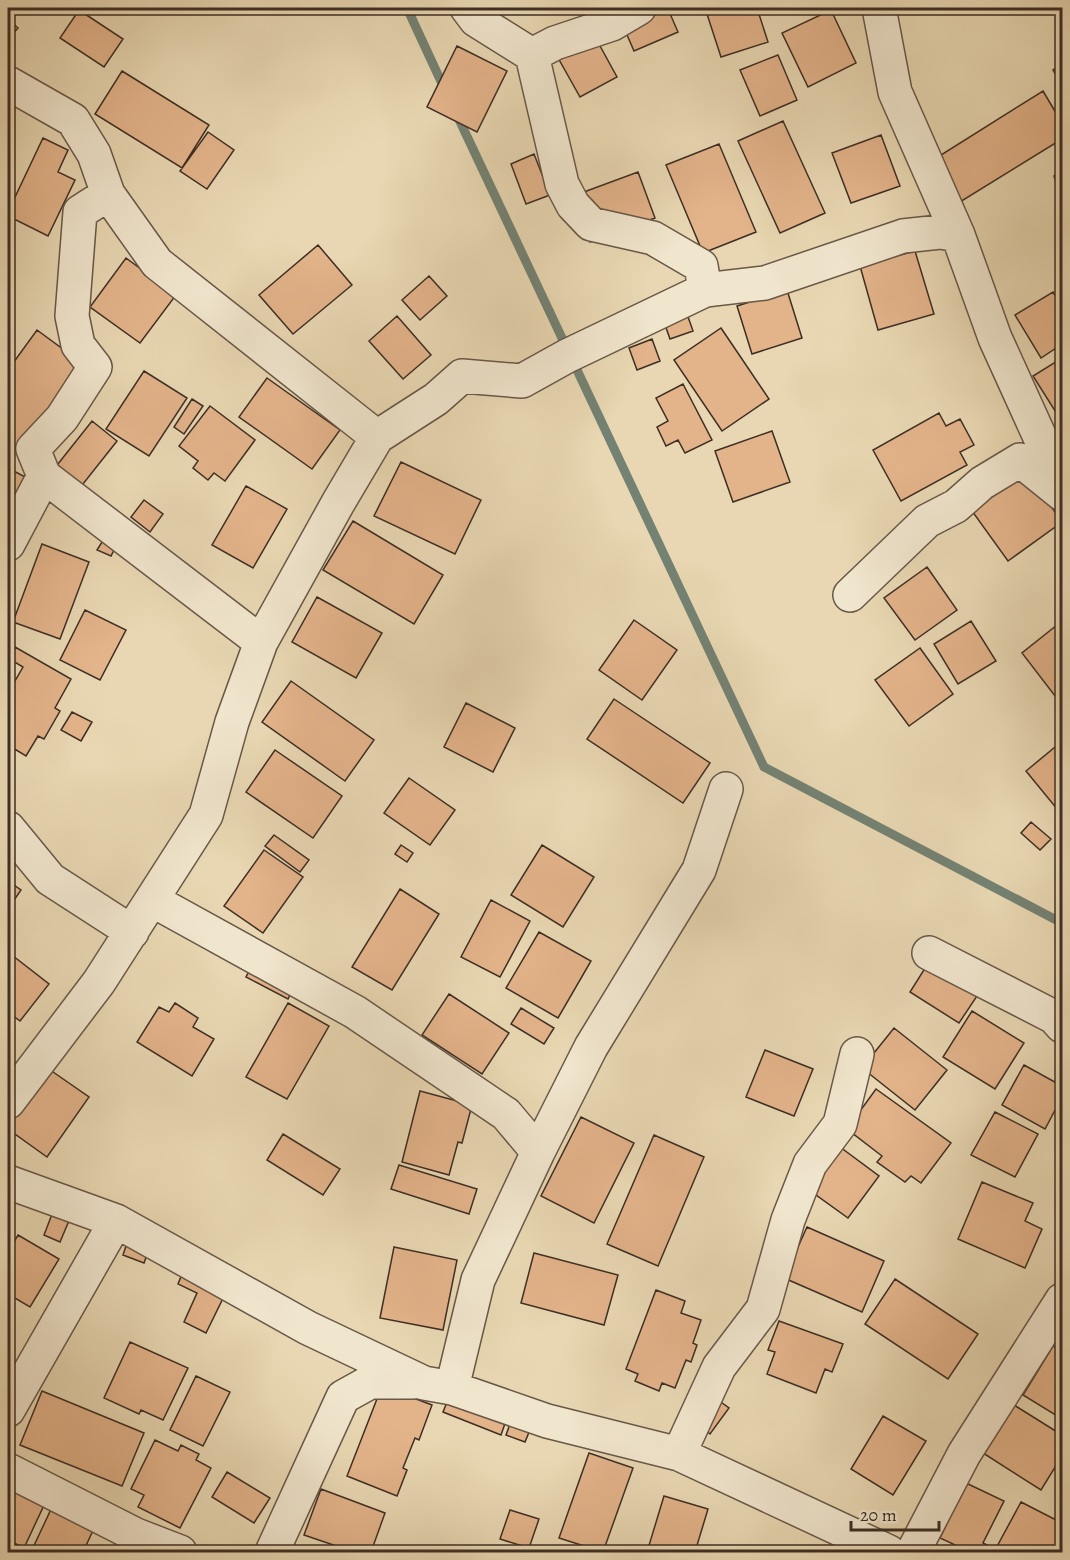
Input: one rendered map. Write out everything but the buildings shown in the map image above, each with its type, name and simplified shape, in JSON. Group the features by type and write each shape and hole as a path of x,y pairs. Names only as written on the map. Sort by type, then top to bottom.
{"street":[{"path":"467,8 476,20 532,55 562,184 573,205 591,224 653,238 701,266 705,290"},
{"path":"532,55 555,43 612,24 639,8"},
{"path":"879,8 895,92 958,235 995,338 1054,468 1062,480"},
{"path":"8,83 73,120 94,154 108,194 157,263 377,437"},
{"path":"108,194 80,212 72,316 78,345 95,367 62,418 33,449 44,476 261,642"},
{"path":"8,1102 99,982 206,815 232,722 261,642 326,523 377,437 436,399 462,376 522,381 577,351 705,290 765,283 903,236 940,232 958,235"},
{"path":"850,596 927,521 956,506 982,483 1020,460 1062,494"},
{"path":"8,544 44,476"},
{"path":"438,1385 478,1280 538,1152 591,1047 699,870 726,789"},
{"path":"8,828 50,879 132,932"},
{"path":"152,900 355,1012 506,1113 538,1152"},
{"path":"929,953 1054,1017 1062,1026"},
{"path":"680,1454 719,1367 763,1309 788,1220 810,1164 840,1124 857,1054"},
{"path":"8,1182 116,1221 309,1328 438,1385 548,1422 680,1454 854,1545 889,1552"},
{"path":"8,1410 18,1368 116,1221"},
{"path":"913,1552 964,1455 1062,1300"},
{"path":"272,1552 343,1397 370,1382 438,1385"},
{"path":"8,1470 136,1535 180,1552"}],"waterway":[{"path":"407,8 445,90"},
{"path":"456,113 764,767 1062,923"}]}
